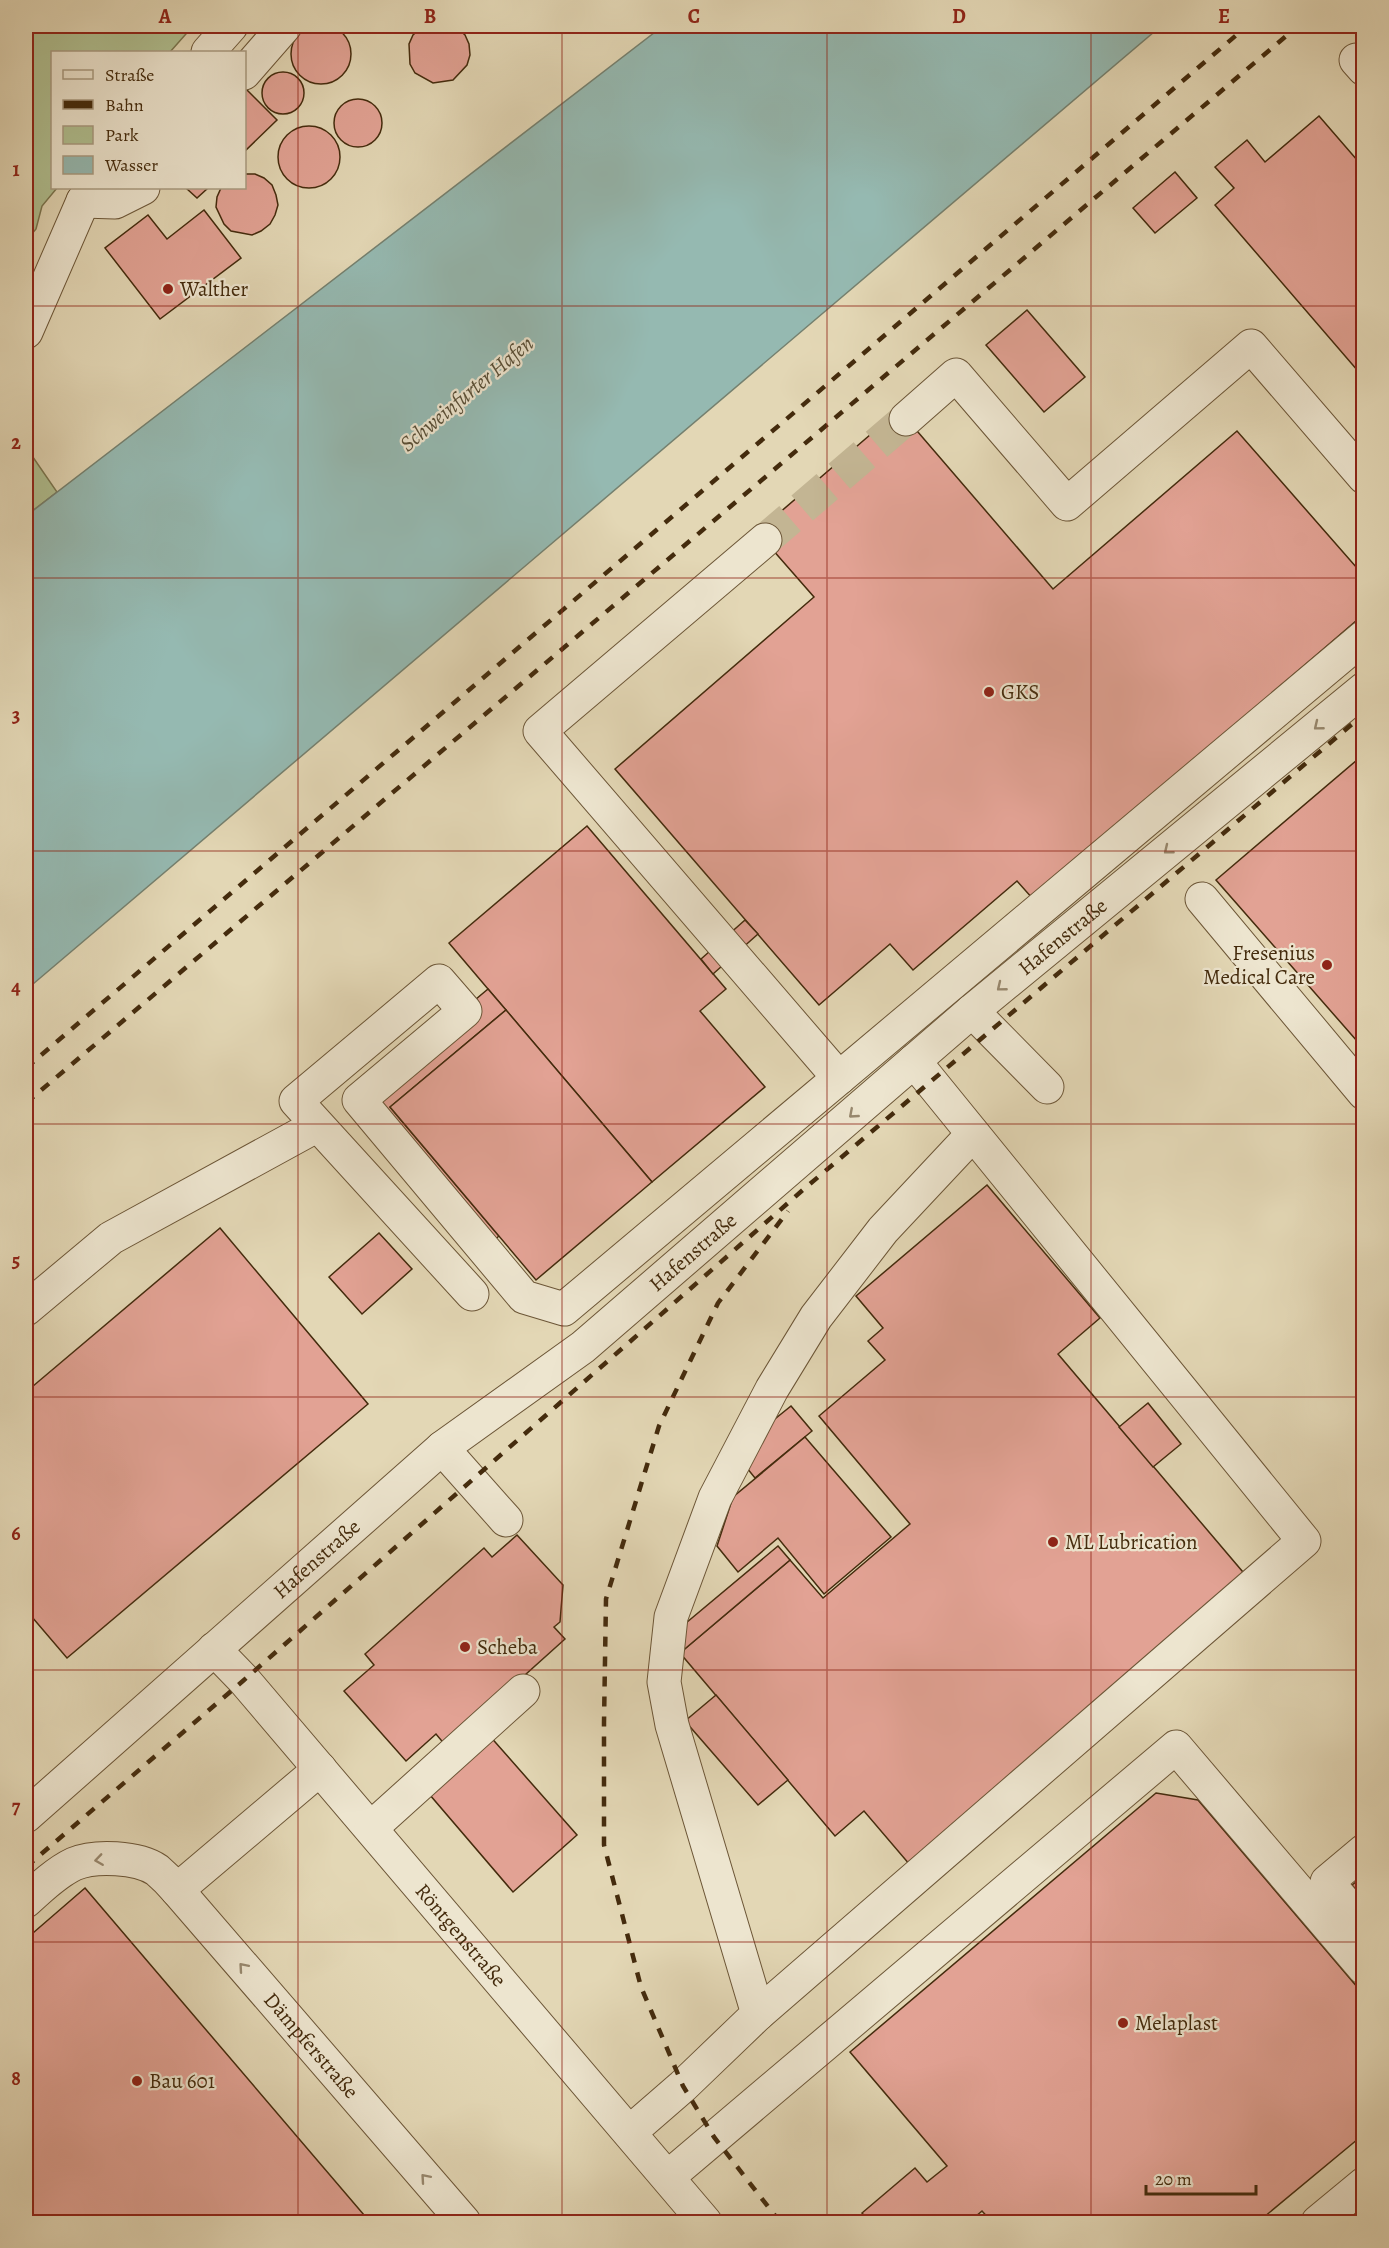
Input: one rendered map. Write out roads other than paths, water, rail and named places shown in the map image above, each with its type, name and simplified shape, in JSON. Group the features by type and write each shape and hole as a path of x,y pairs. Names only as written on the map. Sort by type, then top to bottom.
{"street":[{"path":"209,51 231,26"},
{"path":"246,69 267,32"},
{"path":"26,332 89,194 115,202 141,189"},
{"path":"906,419 956,375 1067,504 1251,346 1364,477"},
{"path":"765,540 540,731 839,1078"},
{"path":"472,1294 316,1126 296,1101 439,981 465,1011 359,1100 524,1297 564,1309 1364,638"},
{"name":"Hafenstraße","path":"26,1816 442,1448 583,1347 972,1011 1364,689"},
{"path":"1202,899 1364,1093"},
{"path":"972,1011 1047,1088"},
{"path":"630,2132 683,2086 758,2014 1304,1540 915,1061"},
{"path":"26,1309 111,1238 316,1126"},
{"path":"758,2014 672,1725 664,1682 671,1617 715,1498 772,1389 816,1317 883,1230 974,1134"},
{"path":"442,1448 506,1520"},
{"name":"Röntgenstraße","path":"214,1649 244,1680 371,1828 705,2223"},
{"path":"371,1828 523,1691"},
{"path":"668,2177 1176,1747 1364,1968"},
{"path":"26,1901 41,1887 75,1864 107,1858 136,1862 166,1880 320,1769"},
{"path":"1364,1851 1327,1882 1364,1925"},
{"name":"Dämpferstraße","path":"166,1880 464,2223"},
{"path":"1318,2223 1364,2184"}],"water":[{"name":"Schweinfurter Hafen","path":"663,26 1161,26 26,990 26,516"}],"tunnel":[{"path":"765,540 906,419"}],"railway":[{"path":"26,1068 1247,26"},
{"path":"26,1103 1298,26"},
{"path":"26,1867 244,1680 804,1189 1364,714"},
{"path":"780,2222 714,2137 683,2086 641,1987 604,1845 604,1723 606,1599 659,1426 718,1303 788,1211"}],"place":[{"name":"Walther","path":"168,289"},
{"name":"GKS","path":"989,692"},
{"name":"Fresenius Medical Care","path":"1327,965"},
{"name":"ML Lubrication","path":"1053,1542"},
{"name":"Scheba","path":"465,1647"},
{"name":"Melaplast","path":"1123,2023"},
{"name":"Bau 601","path":"137,2081"}]}
